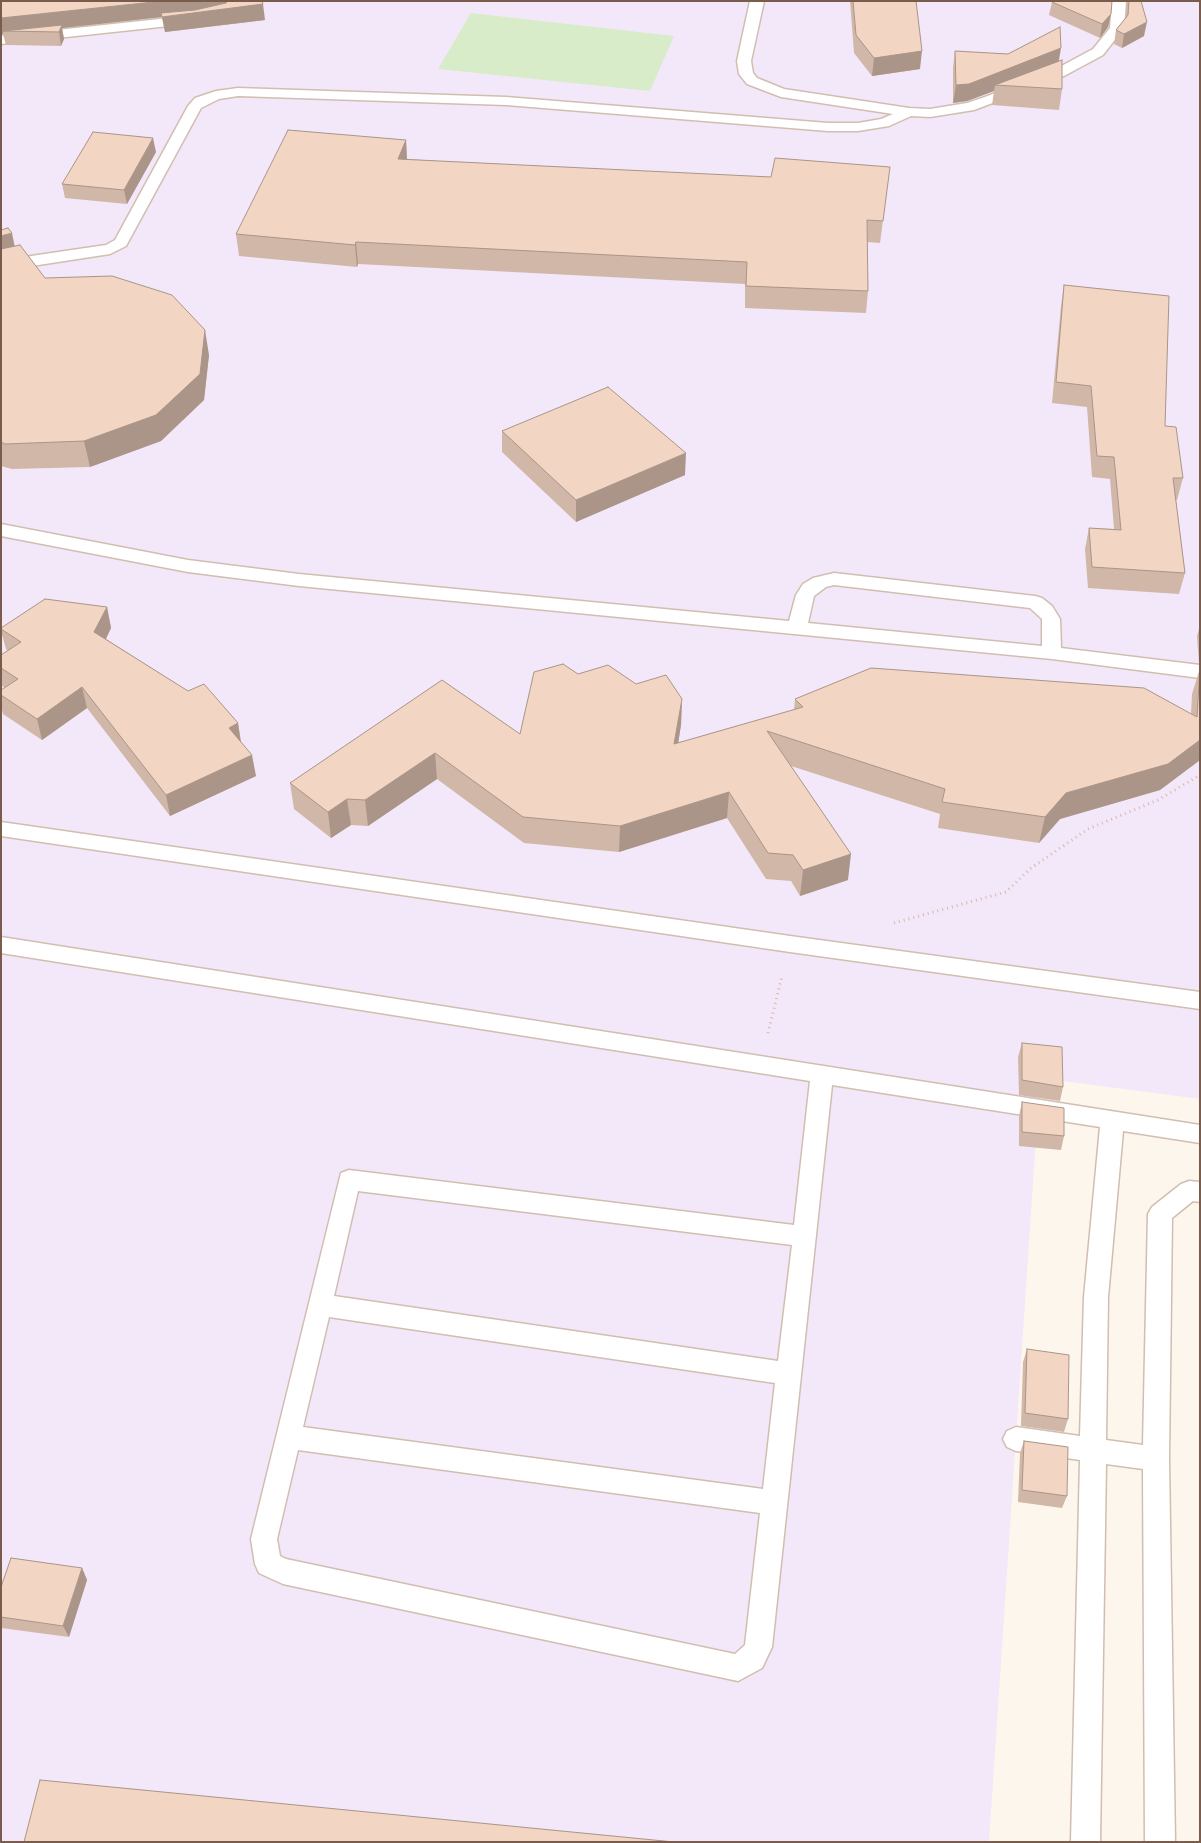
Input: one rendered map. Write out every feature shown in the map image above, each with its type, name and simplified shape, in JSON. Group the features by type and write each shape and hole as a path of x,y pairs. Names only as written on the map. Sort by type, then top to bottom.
{"lane":[{"path":"1,40 197,19 223,13 243,1"},
{"path":"757,1 744,61 746,74 752,81 781,93 909,112 930,113 969,107 1067,69 1098,52 1117,28 1118,1"},
{"path":"1,269 32,261 110,249 121,242 195,106 200,101 216,95 238,92 506,101 828,127 858,127 884,123 909,112"},
{"path":"1,530 188,566 281,578 1052,653 1200,672"},
{"path":"797,629 805,595 810,588 820,582 834,579 1035,602 1051,618 1052,653"},
{"path":"1,830 1200,1001"},
{"path":"1,945 1200,1134"},
{"path":"805,1236 349,1180 264,1538 268,1564 283,1571 738,1668 752,1659 758,1647 805,1236 822,1074"},
{"path":"1085,1842 1096,1297 1112,1120"},
{"path":"1160,1842 1156,1459 1160,1214 1189,1191 1200,1192"},
{"path":"320,1305 789,1374"},
{"path":"288,1437 774,1503"},
{"path":"1016,1439 1156,1459"}],"path":[{"path":"887,924 922,917 1006,892 1031,868 1088,829 1158,800 1200,775"},
{"path":"760,1065 790,944"}],"shaded area":[{"path":"1,1 1200,1 1200,1099 1040,1078 989,1842 1,1842"}],"green space":[{"path":"471,13 674,36 650,91 438,69"}],"building":[{"path":"1,1 163,1 1,18"},
{"path":"228,1 262,1 263,4 162,17 161,13 195,10"},
{"path":"853,1 916,1 922,51 874,58 856,35"},
{"path":"1052,1 1112,1 1111,14 1102,24"},
{"path":"1129,1 1141,1 1147,22 1124,34 1116,30 1128,15"},
{"path":"62,25 59,32 3,31"},
{"path":"1060,27 1061,48 969,84 956,85 955,51 1008,54"},
{"path":"1062,60 1062,89 995,85"},
{"path":"288,130 406,140 398,159 771,177 775,158 890,167 883,221 867,220 868,291 746,286 747,262 356,242 355,245 236,234"},
{"path":"93,132 153,138 124,190 62,184"},
{"path":"8,228 12,233 1,236 1,230"},
{"path":"20,245 45,278 112,276 172,295 205,330 200,374 156,415 84,441 5,444 1,442 1,249"},
{"path":"1064,285 1169,296 1165,426 1176,427 1183,478 1173,478 1185,573 1092,567 1089,528 1121,530 1114,457 1097,456 1091,386 1056,382"},
{"path":"608,387 686,453 576,500 502,431"},
{"path":"45,599 107,607 94,632 188,691 204,684 238,723 229,728 252,755 166,795 82,687 37,719 1,695 1,690 18,679 1,668 1,655 21,642 1,628"},
{"path":"563,664 578,674 608,665 636,684 666,675 682,699 674,744 803,707 795,699 871,668 1144,688 1197,717 1200,668 1200,740 1168,764 1066,793 1045,817 942,802 945,789 767,731 851,854 803,870 793,855 768,853 729,792 620,826 523,817 435,753 365,800 347,799 328,812 290,783 442,680 520,734 534,672"},
{"path":"1022,1043 1062,1047 1063,1087 1022,1080"},
{"path":"1022,1102 1064,1108 1064,1136 1022,1132"},
{"path":"1027,1349 1069,1355 1068,1419 1025,1413"},
{"path":"1024,1441 1068,1447 1067,1496 1022,1490"},
{"path":"11,1558 82,1568 63,1626 1,1617 1,1587"},
{"path":"40,1780 674,1842 24,1842"}]}
